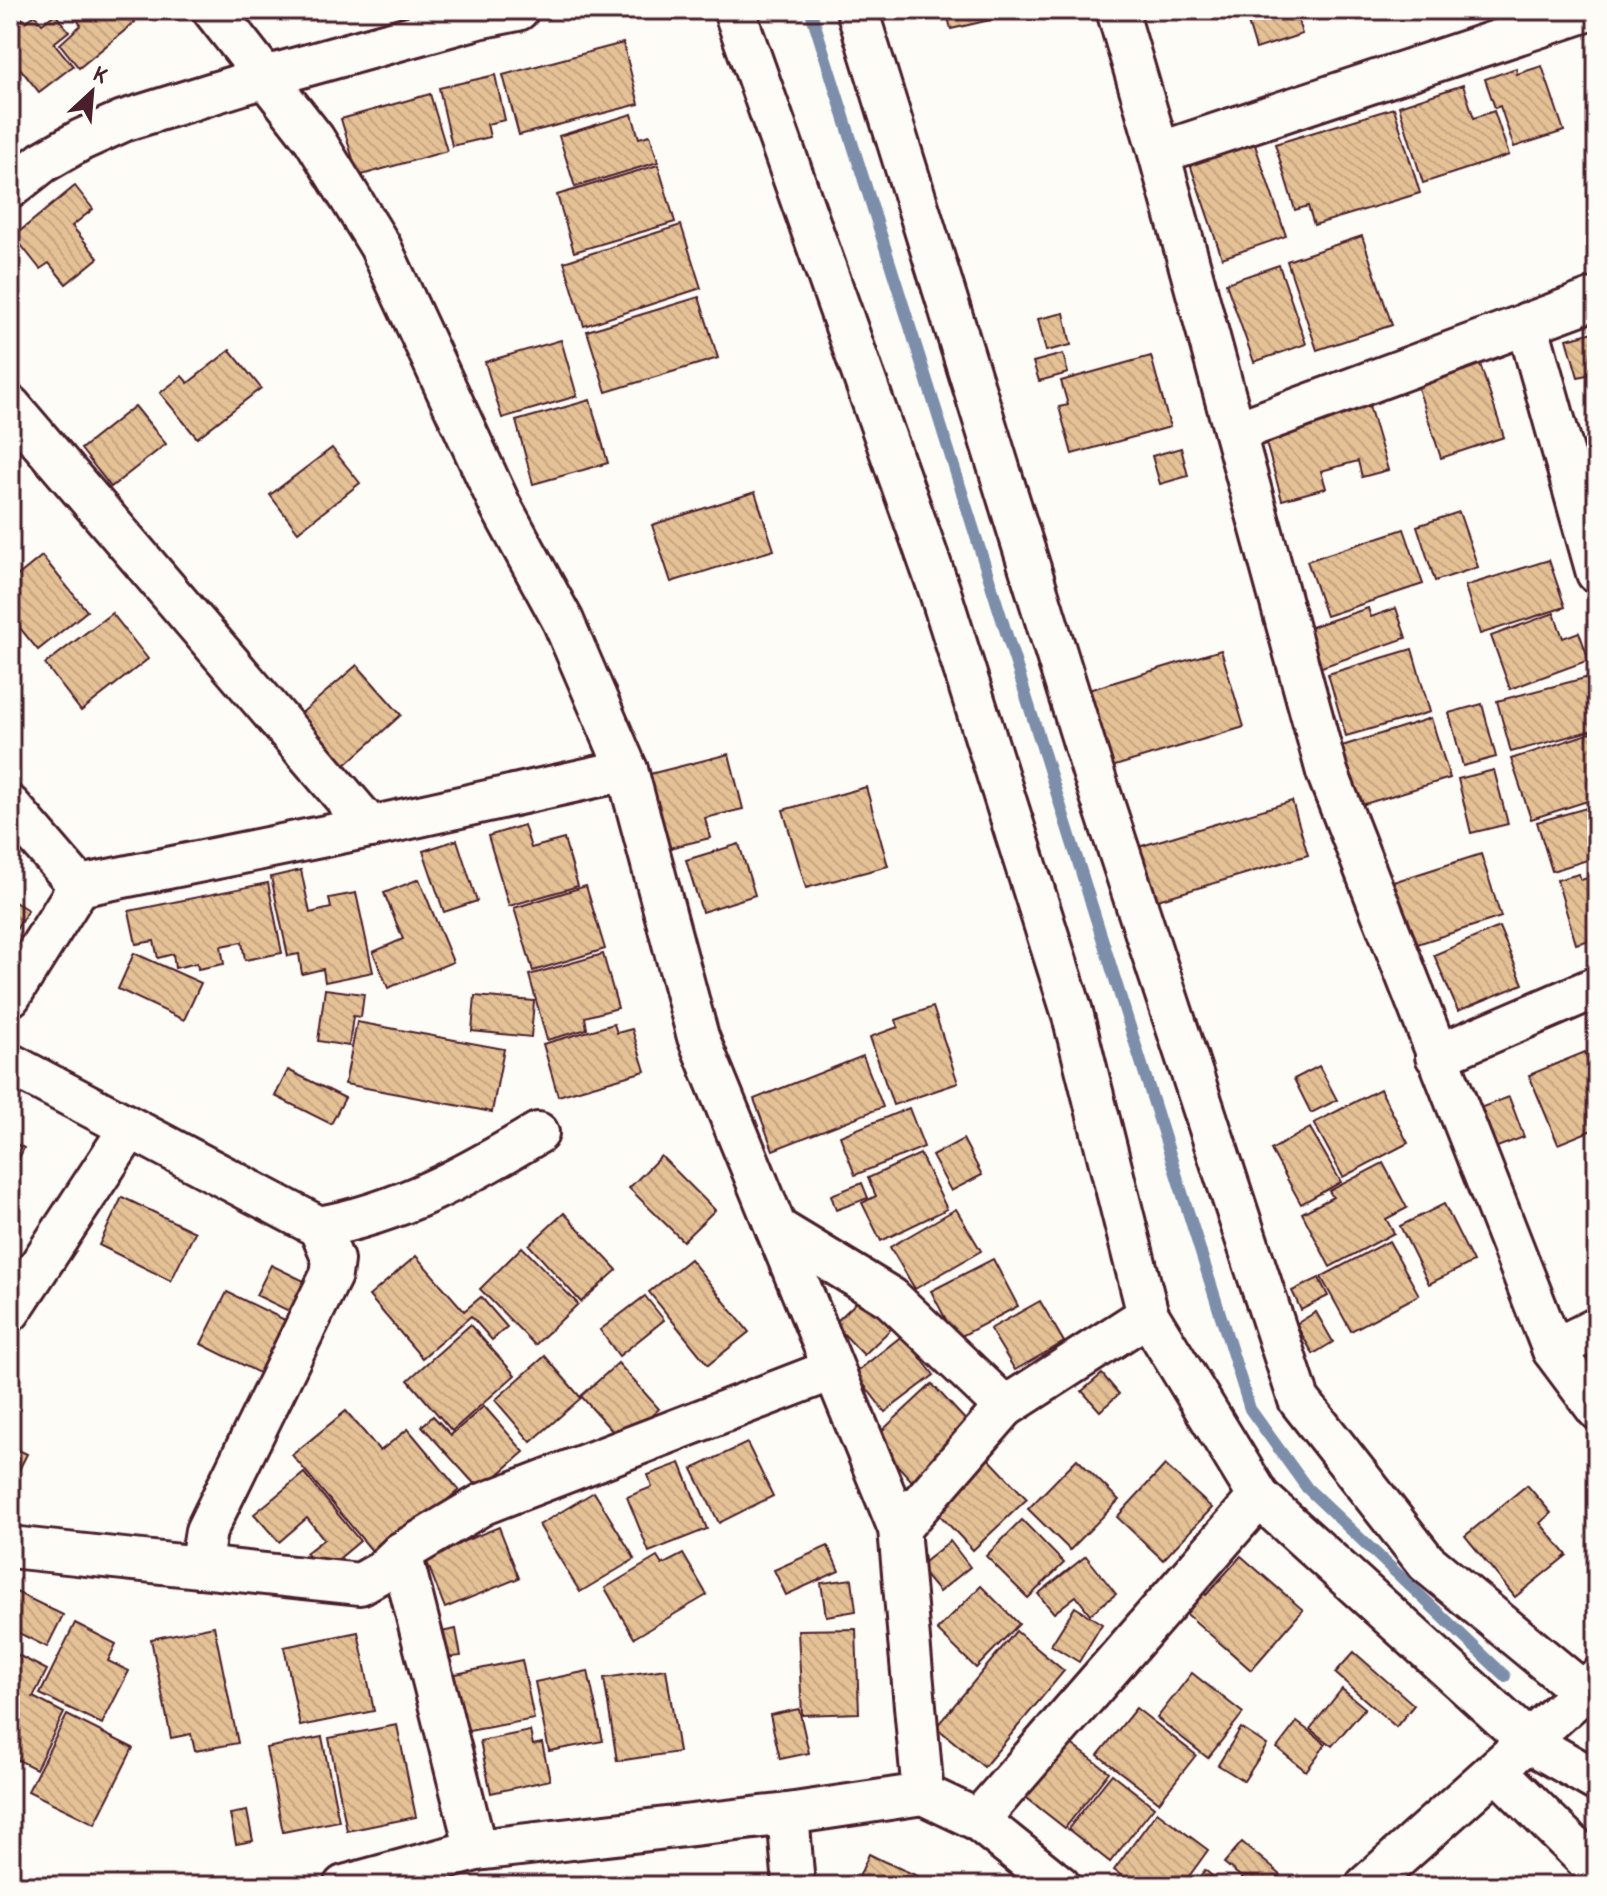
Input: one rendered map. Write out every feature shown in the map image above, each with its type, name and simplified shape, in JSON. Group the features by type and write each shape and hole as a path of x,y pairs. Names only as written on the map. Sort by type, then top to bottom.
{"street":[{"path":"213,10 314,139 380,246 500,505 563,621 627,770 698,1037 899,1529 923,1794"},
{"path":"10,188 43,162 123,121 265,77 478,18 518,10"},
{"path":"734,10 939,589 1072,1012 1148,1315 1259,1497 1529,1742 1597,1781"},
{"path":"857,10 1093,772 1299,1400 1426,1562 1590,1686 1366,1886"},
{"path":"1117,10 1159,153 1327,772 1553,1350 1597,1409"},
{"path":"1159,153 1590,10"},
{"path":"1235,432 1597,298"},
{"path":"1527,323 1597,573"},
{"path":"10,406 370,827"},
{"path":"10,996 79,886 370,827 627,770"},
{"path":"10,806 79,886"},
{"path":"1436,1056 1597,987"},
{"path":"10,1064 319,1227 357,1220 401,1206 473,1173 538,1133"},
{"path":"10,1311 130,1128"},
{"path":"200,1567 206,1531 331,1275 333,1260 319,1227"},
{"path":"776,1228 891,1298 1005,1407"},
{"path":"899,1529 1005,1407 1148,1315"},
{"path":"1553,1350 1597,1328"},
{"path":"10,1547 90,1558 360,1584 381,1572 401,1553 483,1504 832,1370"},
{"path":"978,1820 1259,1497"},
{"path":"401,1553 476,1850"},
{"path":"1497,1771 1597,1870"},
{"path":"344,1886 419,1876 476,1850 788,1814 923,1794 978,1820 1060,1886"},
{"path":"788,1814 794,1886"}],"building":[{"path":"69,10 125,10 135,22 79,68 60,44 81,25"},
{"path":"946,10 988,10 990,20 951,29"},
{"path":"1228,10 1295,10 1302,34 1256,49 1246,16 1231,21"},
{"path":"18,14 25,22 35,15 42,24 55,14 69,31 54,43 73,66 39,92 10,56 10,20"},
{"path":"623,43 639,104 519,135 503,75"},
{"path":"1542,66 1564,131 1514,147 1500,106 1495,108 1485,79 1516,68 1517,74"},
{"path":"495,75 505,120 487,124 490,137 452,146 439,88"},
{"path":"1463,85 1474,118 1494,111 1509,155 1423,183 1399,106"},
{"path":"430,94 447,151 358,176 341,119"},
{"path":"1394,108 1420,193 1314,225 1308,206 1295,210 1275,144"},
{"path":"632,114 639,138 650,135 658,162 575,187 559,136"},
{"path":"1254,142 1286,236 1222,258 1190,164"},
{"path":"658,165 675,222 574,252 557,195"},
{"path":"75,186 93,209 72,226 98,258 66,284 49,263 40,269 14,236"},
{"path":"681,225 701,288 584,326 564,262"},
{"path":"1362,236 1392,325 1317,350 1287,261"},
{"path":"1279,265 1306,344 1254,362 1226,283"},
{"path":"699,297 718,358 606,392 587,331"},
{"path":"1064,313 1071,345 1046,351 1038,319"},
{"path":"1597,331 1597,378 1595,373 1578,377 1567,339"},
{"path":"561,340 577,396 502,418 485,362"},
{"path":"230,350 261,388 197,438 160,393 182,376 188,383"},
{"path":"1063,354 1068,373 1039,381 1033,362"},
{"path":"1151,356 1170,427 1072,454 1059,407 1068,405 1061,381"},
{"path":"1480,364 1504,437 1441,458 1417,385"},
{"path":"590,400 608,463 533,484 516,421"},
{"path":"1368,402 1388,470 1362,477 1358,461 1321,471 1326,488 1282,500 1263,432"},
{"path":"135,406 166,444 111,487 81,449"},
{"path":"332,448 360,483 298,532 270,495"},
{"path":"1181,448 1188,476 1160,484 1152,456"},
{"path":"755,492 774,550 671,582 652,525"},
{"path":"1459,512 1478,567 1435,581 1417,526"},
{"path":"1404,529 1423,584 1326,616 1307,561"},
{"path":"42,556 87,611 38,650 10,616 10,582"},
{"path":"1549,560 1565,607 1480,634 1465,586"},
{"path":"1368,608 1371,617 1396,608 1406,638 1319,668 1305,629"},
{"path":"112,613 148,659 81,711 45,664"},
{"path":"1554,613 1563,638 1579,632 1589,660 1510,689 1491,636"},
{"path":"1412,649 1430,712 1346,736 1328,674"},
{"path":"1221,650 1244,727 1105,769 1082,692"},
{"path":"357,665 401,715 343,767 298,716"},
{"path":"1589,677 1597,707 1597,729 1511,752 1497,701"},
{"path":"1482,704 1496,757 1463,766 1449,713"},
{"path":"1431,718 1450,778 1358,806 1339,747"},
{"path":"1597,731 1597,798 1531,819 1511,759"},
{"path":"729,754 743,809 705,818 710,838 657,851 638,777"},
{"path":"1494,770 1508,824 1471,833 1458,779"},
{"path":"866,787 888,866 806,888 783,810"},
{"path":"1292,801 1308,855 1151,902 1135,848"},
{"path":"1597,805 1597,857 1552,871 1537,822"},
{"path":"524,825 531,848 564,839 578,886 509,906 488,836"},
{"path":"457,840 477,901 444,912 423,851"},
{"path":"739,844 755,895 702,912 686,860"},
{"path":"1481,854 1501,917 1405,948 1384,885"},
{"path":"301,870 310,913 331,908 329,898 356,893 373,972 325,982 323,969 302,974 299,954 288,956 271,877"},
{"path":"1579,874 1581,880 1597,875 1597,938 1576,944 1557,880"},
{"path":"419,879 453,962 388,988 373,952 403,939 384,893"},
{"path":"268,883 282,953 245,960 242,942 221,946 224,964 198,969 197,963 175,968 173,954 158,958 154,941 136,944 129,911"},
{"path":"586,886 605,949 533,971 514,908"},
{"path":"10,899 28,910 10,940"},
{"path":"1499,927 1523,984 1458,1011 1434,955"},
{"path":"134,953 201,983 184,1020 118,989"},
{"path":"603,954 618,1008 585,1017 587,1029 547,1040 529,975"},
{"path":"325,989 364,994 361,1017 353,1016 349,1046 318,1041"},
{"path":"475,996 534,1001 531,1037 472,1031"},
{"path":"933,1007 958,1083 893,1105 870,1037 898,1027 896,1020"},
{"path":"1597,1017 1597,1044 1587,1022"},
{"path":"357,1022 504,1049 492,1112 345,1084"},
{"path":"614,1024 617,1033 632,1029 645,1071 558,1096 543,1044"},
{"path":"1585,1052 1597,1079 1597,1128 1558,1144 1529,1075"},
{"path":"863,1056 883,1107 773,1150 754,1099"},
{"path":"1319,1066 1337,1100 1311,1113 1294,1079"},
{"path":"288,1070 345,1098 331,1124 275,1096"},
{"path":"1380,1089 1408,1143 1343,1177 1314,1123"},
{"path":"1509,1097 1524,1137 1492,1149 1477,1109"},
{"path":"909,1108 924,1147 855,1175 840,1136"},
{"path":"1310,1128 1341,1182 1301,1204 1271,1150"},
{"path":"963,1139 982,1175 951,1191 932,1156"},
{"path":"10,1141 24,1148 10,1177"},
{"path":"920,1154 947,1209 881,1241 862,1203 876,1196 868,1178"},
{"path":"661,1156 715,1210 683,1241 629,1188"},
{"path":"1383,1163 1407,1208 1386,1219 1394,1233 1330,1267 1302,1213 1333,1197 1329,1191"},
{"path":"862,1183 868,1198 836,1210 831,1195"},
{"path":"122,1197 195,1232 171,1281 99,1245"},
{"path":"1444,1204 1473,1262 1429,1284 1400,1226"},
{"path":"956,1209 981,1251 915,1289 890,1247"},
{"path":"564,1213 617,1270 581,1302 529,1245"},
{"path":"1389,1241 1419,1295 1351,1331 1321,1277"},
{"path":"522,1247 578,1304 535,1345 480,1289"},
{"path":"416,1256 464,1311 481,1297 507,1327 492,1340 471,1316 422,1358 369,1296"},
{"path":"690,1259 749,1332 708,1365 649,1292"},
{"path":"993,1259 1018,1306 956,1339 931,1291"},
{"path":"271,1265 306,1282 291,1312 256,1295"},
{"path":"1319,1278 1328,1296 1301,1310 1292,1291"},
{"path":"227,1292 289,1322 263,1375 201,1344"},
{"path":"864,1295 894,1326 864,1355 834,1324"},
{"path":"645,1296 664,1320 619,1356 600,1330"},
{"path":"1040,1301 1064,1342 1015,1370 990,1329"},
{"path":"1316,1312 1333,1342 1313,1354 1296,1324"},
{"path":"470,1325 515,1375 452,1431 408,1380"},
{"path":"903,1335 934,1375 885,1412 855,1373"},
{"path":"545,1356 581,1398 531,1442 495,1400"},
{"path":"618,1363 659,1409 622,1442 581,1396"},
{"path":"1102,1374 1119,1394 1100,1411 1082,1391"},
{"path":"932,1384 971,1426 912,1481 873,1439"},
{"path":"484,1406 524,1452 480,1490 422,1426 433,1416 451,1435"},
{"path":"346,1411 380,1451 408,1429 459,1490 378,1558 292,1455"},
{"path":"747,1443 773,1496 719,1523 692,1469"},
{"path":"10,1446 27,1454 11,1486 10,1485"},
{"path":"987,1457 1027,1499 973,1550 933,1508"},
{"path":"1077,1459 1119,1500 1070,1550 1028,1509"},
{"path":"680,1463 707,1529 649,1552 627,1497 652,1487 648,1475"},
{"path":"1165,1465 1212,1508 1163,1560 1117,1517"},
{"path":"304,1473 360,1541 323,1572 306,1553 324,1539 307,1518 279,1542 254,1514"},
{"path":"1527,1485 1551,1513 1540,1523 1567,1555 1515,1597 1465,1536"},
{"path":"594,1492 635,1559 580,1592 539,1525"},
{"path":"1022,1520 1064,1563 1028,1598 986,1556"},
{"path":"499,1527 519,1578 445,1608 425,1557"},
{"path":"950,1541 970,1567 939,1592 918,1567"},
{"path":"828,1546 839,1571 786,1595 774,1570"},
{"path":"683,1554 707,1595 634,1638 605,1588 657,1557 662,1565"},
{"path":"1086,1556 1116,1594 1090,1614 1076,1596 1054,1613 1038,1594"},
{"path":"1241,1556 1303,1610 1251,1670 1181,1609 1199,1589 1206,1595"},
{"path":"852,1579 856,1611 826,1616 821,1583"},
{"path":"981,1586 1019,1624 976,1668 937,1630"},
{"path":"10,1589 63,1615 47,1647 17,1632 14,1637 10,1635"},
{"path":"1075,1607 1102,1624 1079,1662 1051,1645"},
{"path":"75,1623 116,1644 108,1661 129,1671 102,1724 40,1694"},
{"path":"214,1626 238,1743 195,1751 191,1734 171,1738 151,1639"},
{"path":"456,1629 461,1656 446,1658 441,1632"},
{"path":"856,1629 859,1713 802,1715 798,1630"},
{"path":"1016,1631 1064,1671 984,1767 936,1727"},
{"path":"358,1632 374,1711 300,1726 284,1647"},
{"path":"10,1651 47,1670 33,1697 64,1713 36,1769 10,1756"},
{"path":"1354,1652 1414,1705 1396,1727 1335,1673"},
{"path":"522,1660 534,1719 463,1732 451,1675"},
{"path":"666,1669 679,1752 617,1761 604,1678"},
{"path":"588,1671 603,1741 549,1751 535,1682"},
{"path":"1192,1673 1243,1713 1208,1758 1157,1718"},
{"path":"1342,1689 1365,1708 1332,1746 1310,1729"},
{"path":"1136,1708 1196,1755 1159,1802 1098,1755"},
{"path":"799,1709 809,1753 780,1759 770,1715"},
{"path":"67,1715 133,1748 95,1824 28,1791"},
{"path":"1297,1722 1326,1744 1306,1771 1277,1748"},
{"path":"397,1725 416,1817 347,1831 329,1738"},
{"path":"1241,1728 1267,1745 1244,1781 1218,1765"},
{"path":"530,1731 533,1745 542,1743 550,1780 491,1793 480,1741"},
{"path":"322,1737 339,1821 283,1832 266,1748"},
{"path":"1066,1740 1109,1772 1065,1828 1023,1795"},
{"path":"1112,1774 1154,1807 1110,1862 1068,1829"},
{"path":"247,1811 253,1841 236,1844 230,1814"},
{"path":"1157,1812 1208,1850 1182,1886 1135,1886 1114,1870"},
{"path":"1242,1842 1281,1875 1271,1886 1252,1886 1224,1863"},
{"path":"869,1854 883,1861 940,1886 855,1886"},
{"path":"1205,1870 1224,1886 1192,1886"}],"waterway":[{"path":"812,15 1250,1409 1307,1488 1505,1676"}]}
